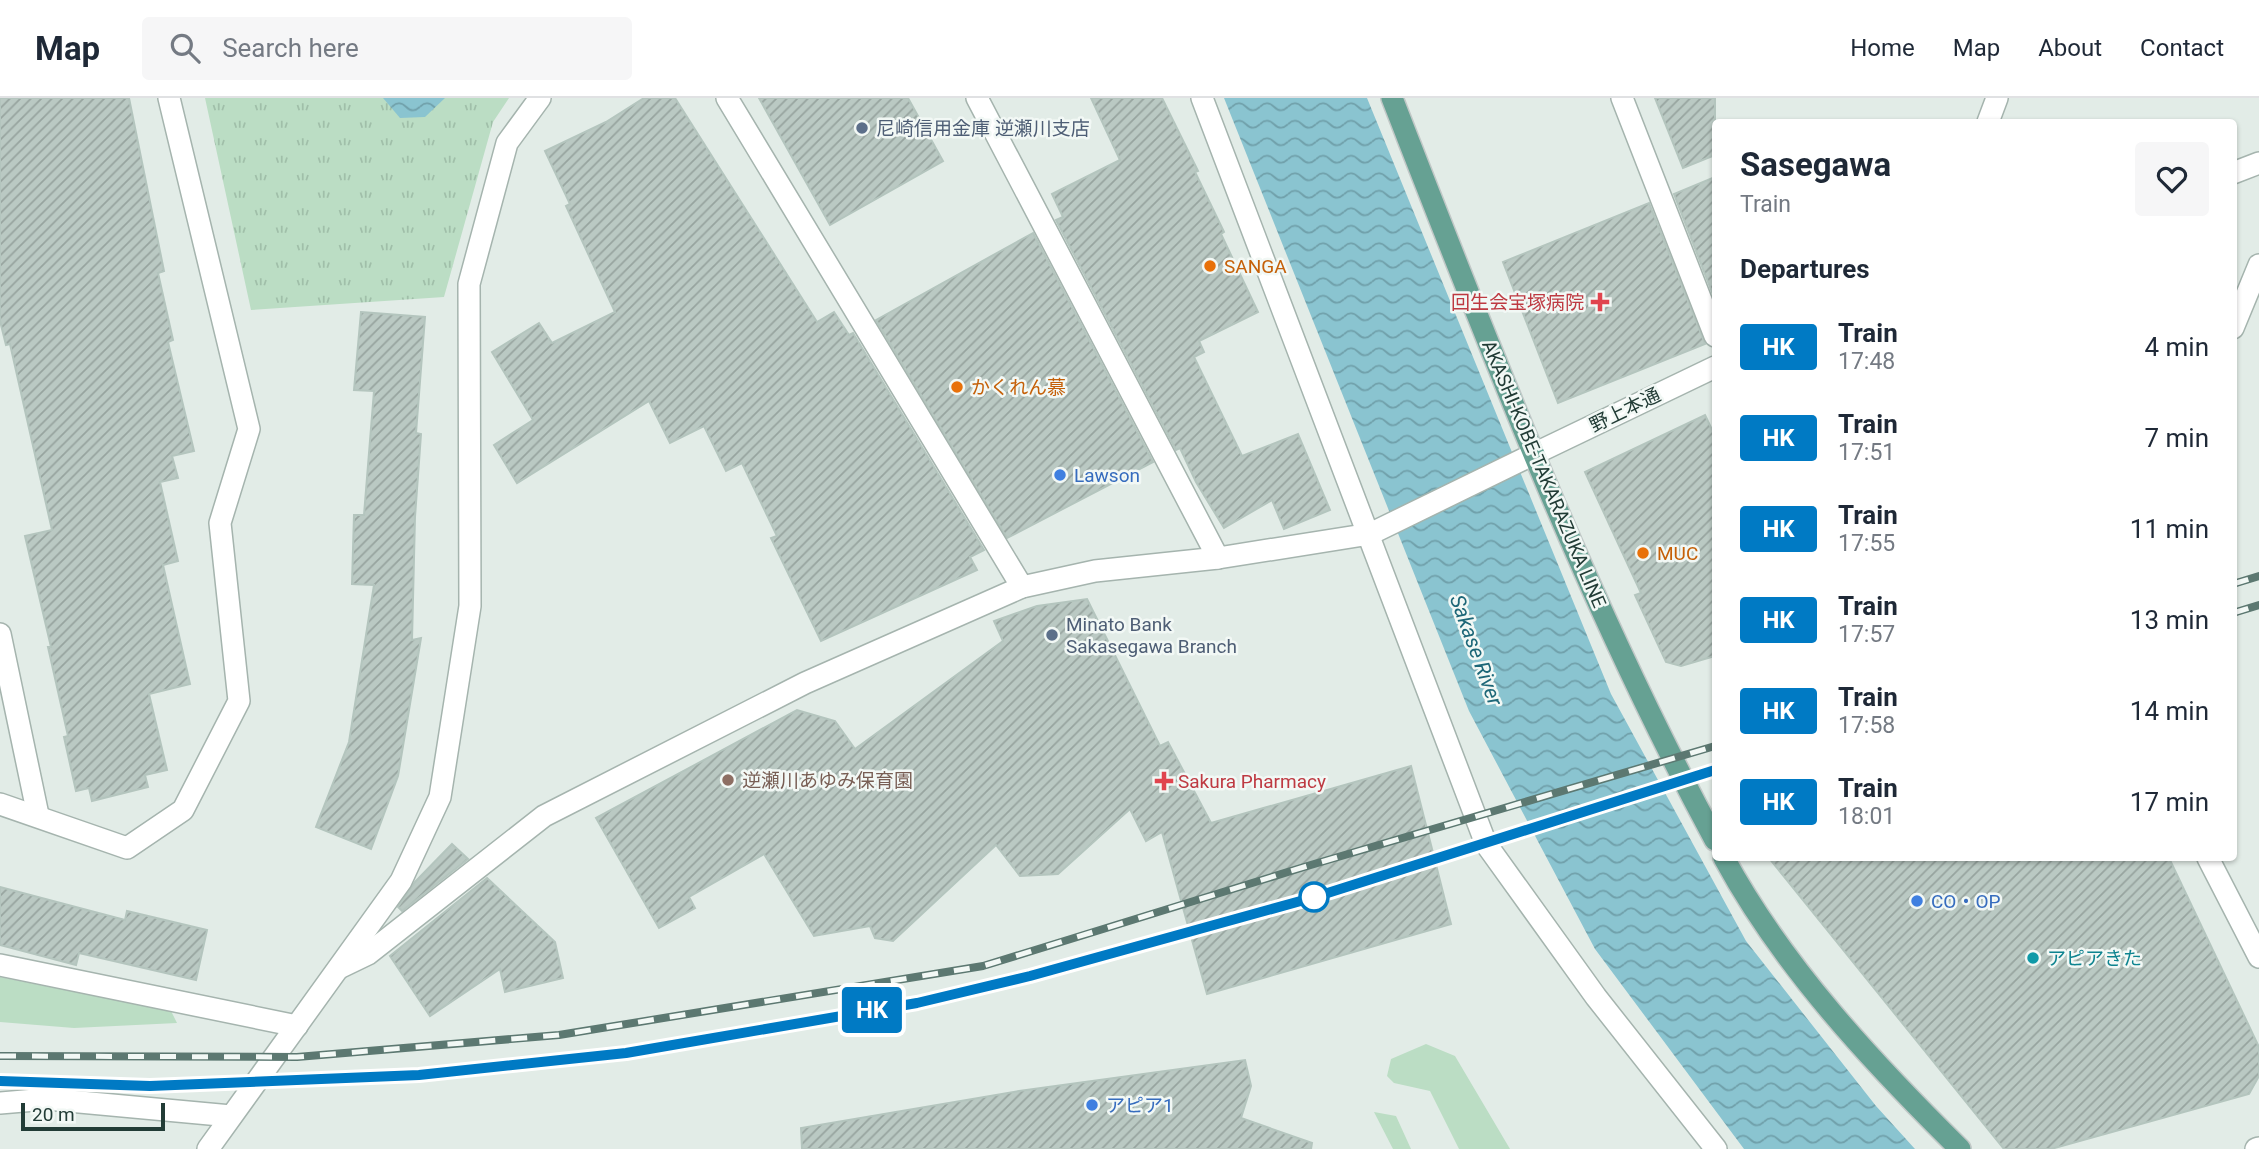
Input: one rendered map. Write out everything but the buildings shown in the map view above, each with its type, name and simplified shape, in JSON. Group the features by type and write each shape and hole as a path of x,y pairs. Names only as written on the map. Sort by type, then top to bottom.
{"main road":[{"name":"AKASHI-KOBE-TAKARAZUKA LINE","path":"1392,98 1483,332 1526,458 1661,740 1712,834"},
{"path":"1726,861 1766,925 1808,980 1869,1055 1960,1149"}],"street":[{"path":"0,804 127,848 183,810 239,701 220,523 249,429 169,98"},
{"path":"208,1149 401,881 440,797 470,606 469,284 507,143 540,98"},
{"path":"727,98 1022,587"},
{"path":"977,98 1218,558"},
{"path":"1202,98 1486,844 1596,997 1716,1149"},
{"path":"1622,98 1712,328"},
{"path":"1989,119 1997,98"},
{"path":"2237,171 2259,163"},
{"path":"2237,318 2259,265"},
{"name":"野上本通","path":"339,968 368,954 544,816 805,683 1022,587 1095,570 1218,558 1370,534 1712,368"},
{"path":"0,634 38,815"},
{"path":"2210,861 2259,957"},
{"path":"0,965 297,1026"},
{"path":"0,1103 47,1099 231,1116"}],"green space":[{"path":"205,98 509,98 493,122 444,297 251,310"},
{"path":"0,977 171,1011 177,1023 74,1028 0,1022"},
{"path":"1426,1044 1455,1056 1510,1149 1459,1149 1430,1091 1394,1083 1387,1076 1391,1059"},
{"path":"1374,1112 1396,1116 1411,1149 1393,1149"}],"water":[{"path":"383,98 445,98 425,117 400,118"},
{"name":"Sakase River","path":"1224,98 1367,98 1611,694 1746,941 1876,1106 1915,1149 1744,1149 1595,949 1469,711"}],"railway":[{"path":"2237,583 2259,576"},
{"path":"2237,612 2259,605"},
{"path":"0,1056 297,1057 559,1035 983,966 1304,867 1712,747"},
{"path":"0,1081 150,1086 419,1075 626,1053 917,1003 1030,976 1315,897 1712,772"}],"train":[{"name":"HK","path":"0,1081 150,1086 419,1075 626,1053 917,1003 1030,976 1315,897 1712,771"}],"place":[{"name":"尼崎信用金庫 逆瀬川支店","path":"862,128"},
{"name":"SANGA","path":"1210,266"},
{"name":"回生会宝塚病院","path":"1600,302"},
{"name":"かくれん慕","path":"957,387"},
{"name":"Lawson","path":"1060,475"},
{"name":"MUC","path":"1643,553"},
{"name":"Minato Bank Sakasegawa Branch","path":"1052,635"},
{"name":"逆瀬川あゆみ保育園","path":"728,780"},
{"name":"Sakura Pharmacy","path":"1164,781"},
{"name":"CO・OP","path":"1917,901"},
{"name":"アピアきた","path":"2033,958"},
{"name":"アピア1","path":"1092,1105"}]}
